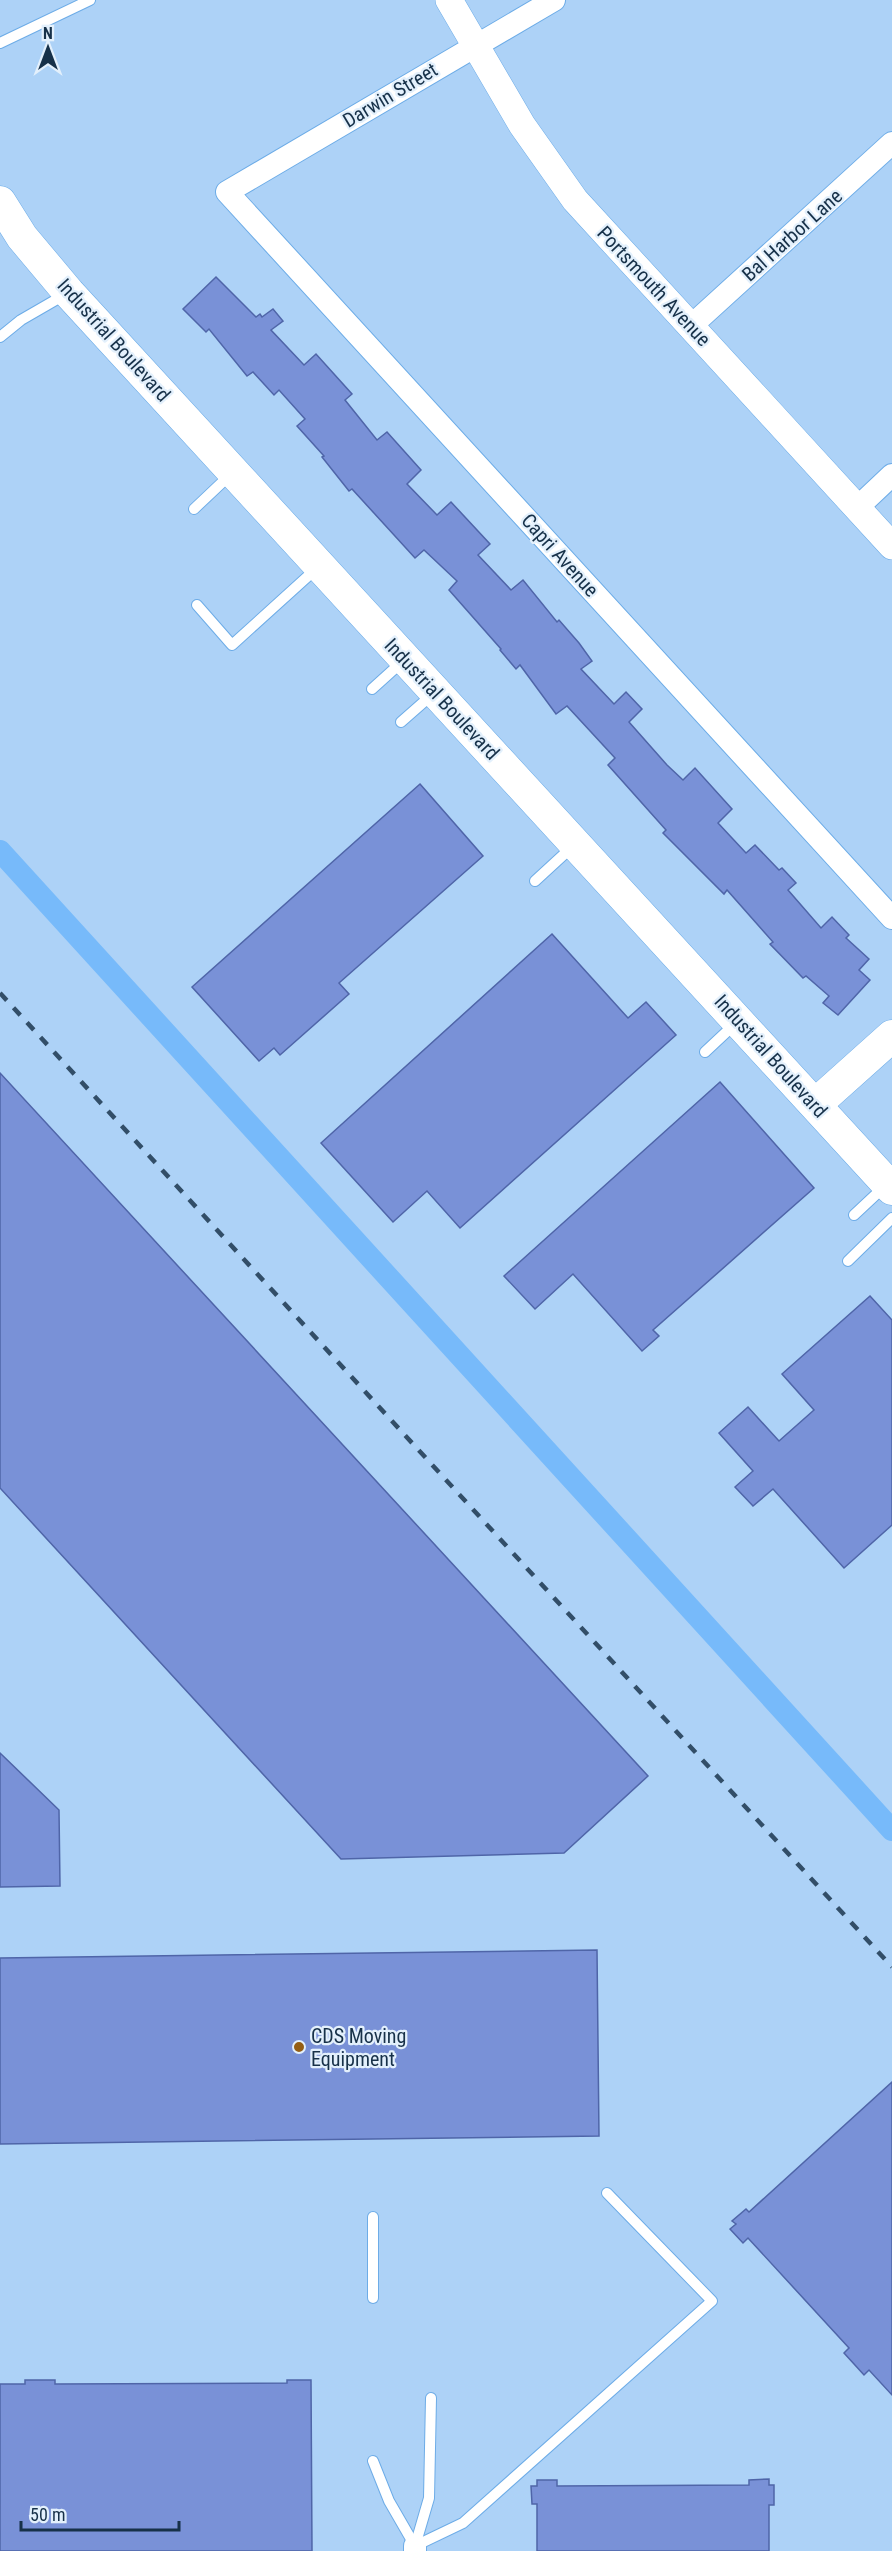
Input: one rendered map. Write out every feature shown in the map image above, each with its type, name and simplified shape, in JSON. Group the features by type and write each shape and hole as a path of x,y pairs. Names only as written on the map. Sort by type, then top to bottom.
{"main road":[{"name":"Industrial Boulevard","path":"0,202 22,237 69,293 890,1187"},
{"path":"816,1104 892,1036"}],"street":[{"name":"Portsmouth Avenue","path":"449,0 522,125 575,200 892,546"},
{"name":"Darwin Street","path":"227,192 554,0"},
{"name":"Bal Harbor Lane","path":"691,326 892,143"},
{"name":"Capri Avenue","path":"227,192 892,918"},
{"path":"857,508 892,475"}],"lane":[{"path":"0,43 90,0"},
{"path":"0,337 21,320 69,293"},
{"path":"194,509 234,472"},
{"path":"197,605 232,645 319,566"},
{"path":"372,689 405,658"},
{"path":"401,722 435,691"},
{"path":"535,881 576,844"},
{"path":"705,1052 739,1021"},
{"path":"854,1215 890,1187"},
{"path":"848,1261 892,1218"},
{"path":"415,2548 463,2523 712,2301 607,2193"},
{"path":"373,2217 373,2298"},
{"path":"415,2548 429,2498 431,2398"},
{"path":"373,2460 389,2501 415,2548"}],"building":[{"path":"216,277 256,317 260,314 262,317 273,309 283,321 271,330 304,365 316,354 352,394 345,400 377,440 387,432 421,470 407,484 437,515 451,502 490,544 478,555 511,590 523,580 557,622 559,620 579,643 592,661 581,669 614,704 626,692 642,709 629,722 667,765 683,780 695,768 732,809 718,823 746,853 755,845 779,870 782,868 796,883 788,890 821,928 832,917 849,935 846,938 869,959 859,970 870,980 838,1015 823,1003 829,996 806,976 803,978 770,944 773,942 727,890 724,894 663,833 666,830 608,765 615,758 567,706 556,714 520,665 516,669 449,590 457,581 424,550 415,558 352,489 349,491 322,457 324,456 297,426 305,419 279,390 274,395 253,372 247,376 209,329 206,332 183,309"},
{"path":"420,784 483,856 339,983 349,994 280,1055 274,1048 259,1061 192,987"},
{"path":"552,934 628,1018 646,1002 676,1035 460,1228 427,1191 393,1222 321,1143"},
{"path":"0,1073 648,1776 564,1853 341,1859 0,1488"},
{"path":"720,1082 814,1188 653,1330 659,1336 642,1351 573,1274 535,1309 504,1276"},
{"path":"870,1296 892,1320 892,1525 844,1568 773,1489 753,1506 735,1487 753,1471 719,1433 748,1407 779,1441 814,1410 782,1374"},
{"path":"0,1753 59,1810 60,1886 0,1887"},
{"name":"CDS Moving Equipment","path":"597,1950 599,2136 0,2144 0,1958"},
{"path":"892,2082 892,2395 869,2370 864,2375 844,2353 849,2348 748,2238 743,2243 730,2229 736,2224 732,2221 746,2209 749,2212"},
{"path":"25,2380 55,2380 55,2384 287,2383 287,2380 311,2380 312,2551 0,2551 0,2384 25,2384"},
{"path":"769,2479 769,2485 774,2485 774,2505 769,2505 769,2551 537,2551 537,2504 532,2504 531,2486 537,2486 537,2480 557,2480 557,2486 749,2485 749,2480"}],"waterway":[{"path":"0,851 892,1830"}],"railway":[{"path":"0,993 892,1967"}],"place":[{"name":"CDS Moving Equipment","path":"299,2047"}]}
